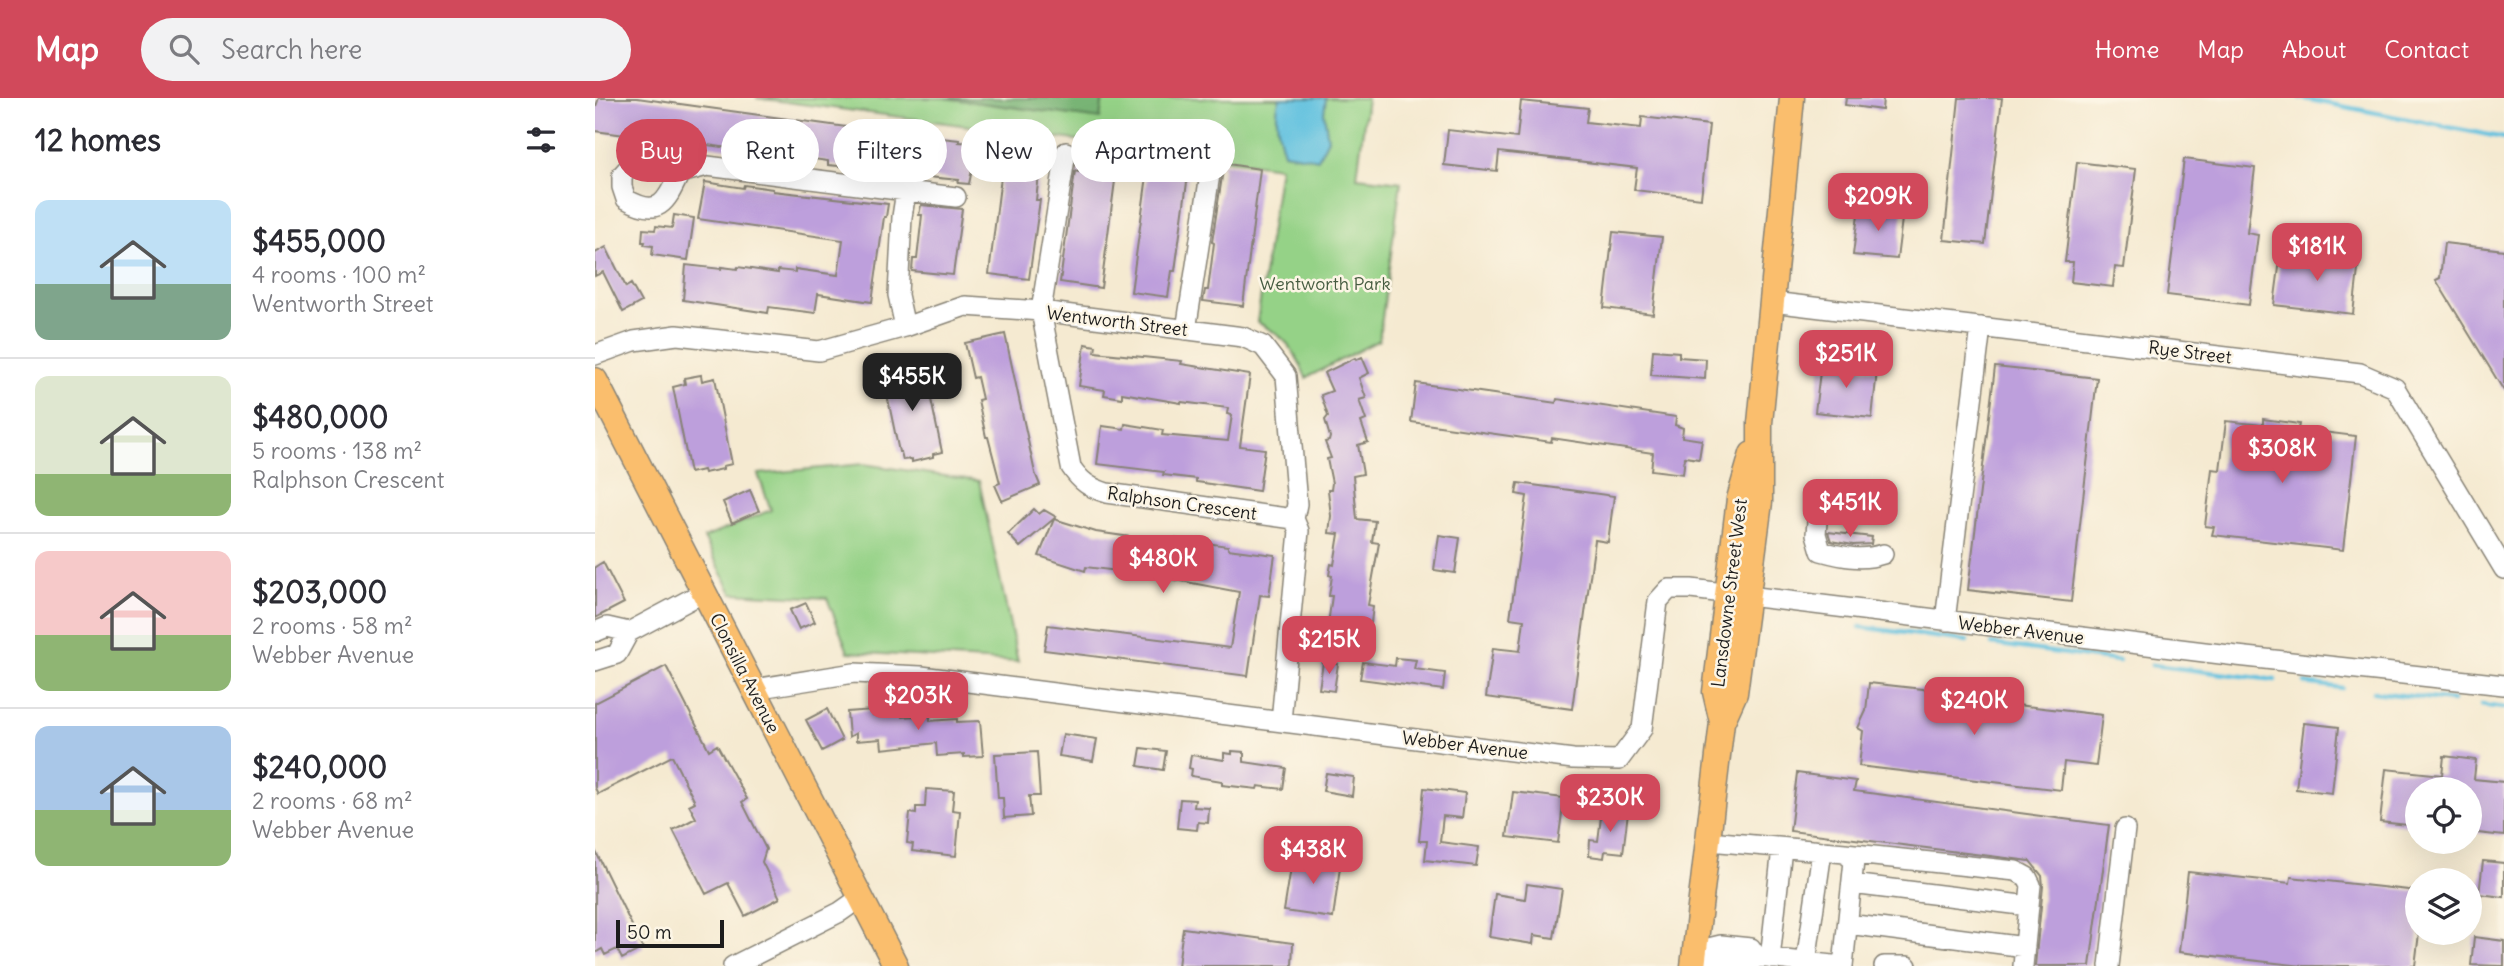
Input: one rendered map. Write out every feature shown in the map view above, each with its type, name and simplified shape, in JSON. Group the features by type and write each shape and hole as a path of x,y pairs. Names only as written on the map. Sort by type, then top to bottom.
{"main road":[{"name":"Lansdowne Street West","path":"1695,958 1722,722 1735,693 1737,595 1761,502 1760,423 1792,98"},
{"name":"Clonsilla Avenue","path":"595,380 897,966"}],"street":[{"name":"Ralphson Crescent","path":"1066,152 1041,311 1071,467 1080,481 1107,493 1294,519"},
{"path":"707,166 956,198"},
{"path":"1186,330 1209,182"},
{"path":"905,327 898,295 906,191"},
{"name":"Rye Street","path":"1772,302 2360,373 2395,388 2504,569"},
{"name":"Wentworth Street","path":"595,355 634,341 677,335 819,351 905,327 965,306 1041,311 1243,337 1263,346 1286,376 1297,503 1294,519 1299,531 1281,720"},
{"path":"1945,621 1981,327"},
{"path":"1818,510 1815,534 1821,551 1843,557 1868,559 1884,555"},
{"name":"Webber Avenue","path":"754,689 854,673 921,676 1573,759 1619,760 1642,729 1658,601 1669,589 1691,589 2237,656 2504,685"},
{"path":"595,661 617,654 629,632 704,592"},
{"path":"595,632 607,627 629,632"},
{"path":"2109,966 2125,829"},
{"path":"1709,841 2016,871 2027,877 2031,885 2024,956 1847,924"},
{"path":"1764,958 1782,848"},
{"path":"1806,962 1822,851"},
{"path":"1695,958 1747,965 1764,958 1842,966 1854,862 1845,853"},
{"path":"1852,884 2029,906"},
{"path":"733,966 840,912 860,898"},
{"path":"1884,966 1907,966"}],"green space":[{"name":"Wentworth Park","path":"756,98 1367,98 1357,177 1401,182 1379,340 1306,378 1288,344 1257,322 1280,167 1235,161 1235,119 1071,119 1071,139 1057,138 1057,119 961,119 961,125 947,123 947,119 915,119"},
{"path":"944,98 1103,98 1100,119"},
{"path":"863,464 979,481 1018,662 848,652 827,598 732,593 704,538 771,510 758,474"}],"water":[{"path":"1280,98 1326,98 1324,113 1328,139 1318,159 1284,153 1277,119"}],"building":[{"path":"599,98 637,98 789,119 721,119 721,147 707,145 707,119 616,119 616,134 595,131 595,109"},
{"path":"1846,98 1883,98 1882,110 1845,105"},
{"path":"1959,98 2002,98 1985,244 1944,240"},
{"path":"1521,101 1588,108 1586,122 1641,128 1642,117 1709,125 1701,198 1634,190 1637,168 1499,152 1497,171 1444,165 1448,130 1517,138"},
{"path":"819,123 833,125 833,165 828,165 828,161 819,160"},
{"path":"947,139 961,142 961,182 969,184 958,183 959,180 947,179"},
{"path":"2184,159 2255,168 2247,233 2258,235 2249,305 2167,295"},
{"path":"2077,162 2136,169 2124,268 2115,267 2113,287 2071,282 2073,262 2065,262"},
{"path":"1235,165 1260,169 1243,306 1203,301 1205,290 1208,290 1221,182 1235,182"},
{"path":"705,182 888,204 872,302 818,294 815,313 769,307 768,313 683,300 686,265 721,269 738,267 778,273 778,270 795,272 795,269 838,275 843,240 698,219"},
{"path":"1000,182 1038,182 1036,200 1040,200 1029,279 989,274"},
{"path":"1074,182 1115,182 1101,288 1060,282"},
{"path":"1146,182 1187,182 1175,271 1172,271 1168,297 1131,292"},
{"path":"921,205 962,209 953,275 912,271 913,259 917,259"},
{"path":"1859,206 1903,211 1897,259 1853,255"},
{"path":"674,215 694,218 688,260 652,255 653,246 644,245 645,242 642,242 643,229 655,230 656,226 672,228"},
{"path":"1613,232 1662,237 1653,314 1604,308"},
{"path":"2444,243 2504,250 2504,391 2436,280 2440,278"},
{"path":"606,247 626,287 631,284 641,302 623,312 603,272 595,276 595,253"},
{"path":"2281,252 2359,261 2353,314 2274,305"},
{"path":"1005,334 1035,473 1040,485 1002,501 995,485 1000,483 986,437 978,400 982,399 977,377 973,378 965,343"},
{"path":"1085,344 1096,346 1095,352 1182,361 1181,364 1250,375 1240,446 1265,449 1259,491 1196,482 1196,479 1163,475 1164,472 1097,464 1102,426 1124,429 1125,424 1163,430 1162,435 1228,441 1232,415 1227,414 1228,408 1122,393 1122,398 1104,395 1105,390 1079,386"},
{"path":"1653,350 1679,352 1679,357 1706,359 1705,379 1651,375"},
{"path":"1362,357 1369,373 1359,378 1366,398 1359,400 1366,420 1361,422 1368,442 1358,445 1363,474 1353,476 1357,519 1375,521 1372,542 1379,543 1368,605 1373,606 1371,623 1365,622 1362,641 1321,635 1323,623 1328,624 1332,596 1329,596 1332,576 1329,575 1331,564 1334,565 1339,534 1329,533 1331,516 1328,490 1331,490 1332,483 1327,459 1331,458 1325,442 1329,441 1330,437 1325,420 1328,416 1321,395 1332,391 1324,373"},
{"path":"1827,359 1854,362 1854,367 1877,370 1872,418 1815,412 1821,364 1827,365"},
{"path":"911,363 912,368 924,366 942,452 912,462 912,459 903,460 899,452 883,375 895,372 894,367"},
{"path":"1995,367 2097,378 2071,602 1968,590"},
{"path":"701,375 702,381 715,378 732,464 723,466 723,469 690,473 673,387 685,384 684,378"},
{"path":"1416,383 1556,403 1557,399 1676,417 1675,425 1683,428 1682,437 1702,440 1699,459 1685,457 1683,474 1651,470 1653,453 1411,422"},
{"path":"2263,419 2299,424 2298,429 2356,436 2343,550 2212,535 2214,527 2205,526 2212,469 2220,470 2226,421 2263,425"},
{"path":"1518,483 1614,496 1608,542 1595,540 1572,709 1486,697 1493,648 1520,651 1524,620 1510,618 1527,496 1516,494"},
{"path":"750,490 759,511 732,523 723,502"},
{"path":"1034,509 1039,514 1044,510 1056,517 1020,547 1008,534"},
{"path":"1054,519 1096,532 1159,541 1159,537 1178,539 1275,555 1269,596 1260,595 1248,676 1044,650 1048,625 1230,648 1239,592 1150,575 1086,567 1085,571 1039,556"},
{"path":"1828,532 1872,537 1871,544 1853,545 1831,541"},
{"path":"1439,535 1460,538 1455,573 1434,570"},
{"path":"603,562 624,603 595,618 595,567"},
{"path":"806,603 815,622 799,629 790,610"},
{"path":"1396,658 1416,660 1414,669 1445,673 1443,690 1360,679 1363,662 1395,666"},
{"path":"1323,662 1338,664 1334,691 1319,689"},
{"path":"666,666 709,750 717,745 747,799 742,802 766,849 762,862 780,898 745,916 728,883 706,894 673,830 696,818 689,805 695,802 672,756 598,794 595,788 595,703"},
{"path":"1869,683 1967,694 1967,699 2102,715 2096,766 2064,762 2061,790 1859,766 1863,731 1858,728 1866,711"},
{"path":"827,709 842,740 822,751 806,720"},
{"path":"873,710 873,715 902,712 902,717 930,715 930,721 980,721 983,756 937,756 936,743 882,749 881,739 856,741 856,733 849,737 847,712"},
{"path":"2304,723 2339,727 2332,793 2296,789"},
{"path":"1063,734 1097,739 1093,761 1059,756"},
{"path":"1141,748 1166,751 1163,770 1138,766"},
{"path":"1232,751 1244,752 1244,762 1286,768 1283,789 1222,785 1222,781 1191,776 1191,755 1224,760 1224,753 1232,754"},
{"path":"1037,752 1040,796 1029,796 1031,816 1004,818 1003,798 998,798 995,754"},
{"path":"2444,756 2476,760 2474,777 2405,777 2405,825 2380,822 2386,769 2442,775"},
{"path":"1326,773 1354,777 1352,796 1323,791"},
{"path":"1797,773 1856,781 1854,791 2109,825 2090,966 2035,966 2043,886 2042,876 2030,861 1790,831"},
{"path":"2482,780 2504,782 2504,836 2482,833"},
{"path":"1424,788 1465,793 1462,818 1443,816 1440,842 1479,847 1476,866 1425,860 1427,841 1419,841"},
{"path":"926,789 954,791 952,810 960,811 956,856 912,851 913,844 907,843 910,813 916,814 916,807 925,807"},
{"path":"1513,792 1564,798 1558,843 1507,837"},
{"path":"1180,799 1195,800 1194,807 1209,808 1208,823 1198,822 1197,830 1177,828"},
{"path":"1602,809 1628,812 1623,853 1605,851 1604,858 1589,856 1590,840 1598,841"},
{"path":"595,850 643,948 622,959 617,949 605,955 602,949 595,953"},
{"path":"1293,855 1341,860 1333,918 1284,911"},
{"path":"2483,861 2504,863 2504,897 2482,894"},
{"path":"2188,872 2290,883 2291,877 2405,890 2405,945 2418,945 2415,966 2303,966 2179,952"},
{"path":"1527,884 1562,889 1554,938 1534,935 1533,944 1489,937 1495,894 1525,899"},
{"path":"1183,928 1293,943 1292,966 1178,966"},
{"path":"2482,938 2504,941 2504,966 2471,965 2473,945 2482,945"}],"waterway":[{"path":"2300,98 2504,138"},
{"path":"1860,627 1967,641"},
{"path":"1992,644 2119,661"},
{"path":"2152,665 2275,680"},
{"path":"2305,683 2342,688"},
{"path":"2374,692 2453,701"},
{"path":"2481,705 2504,708"}]}
